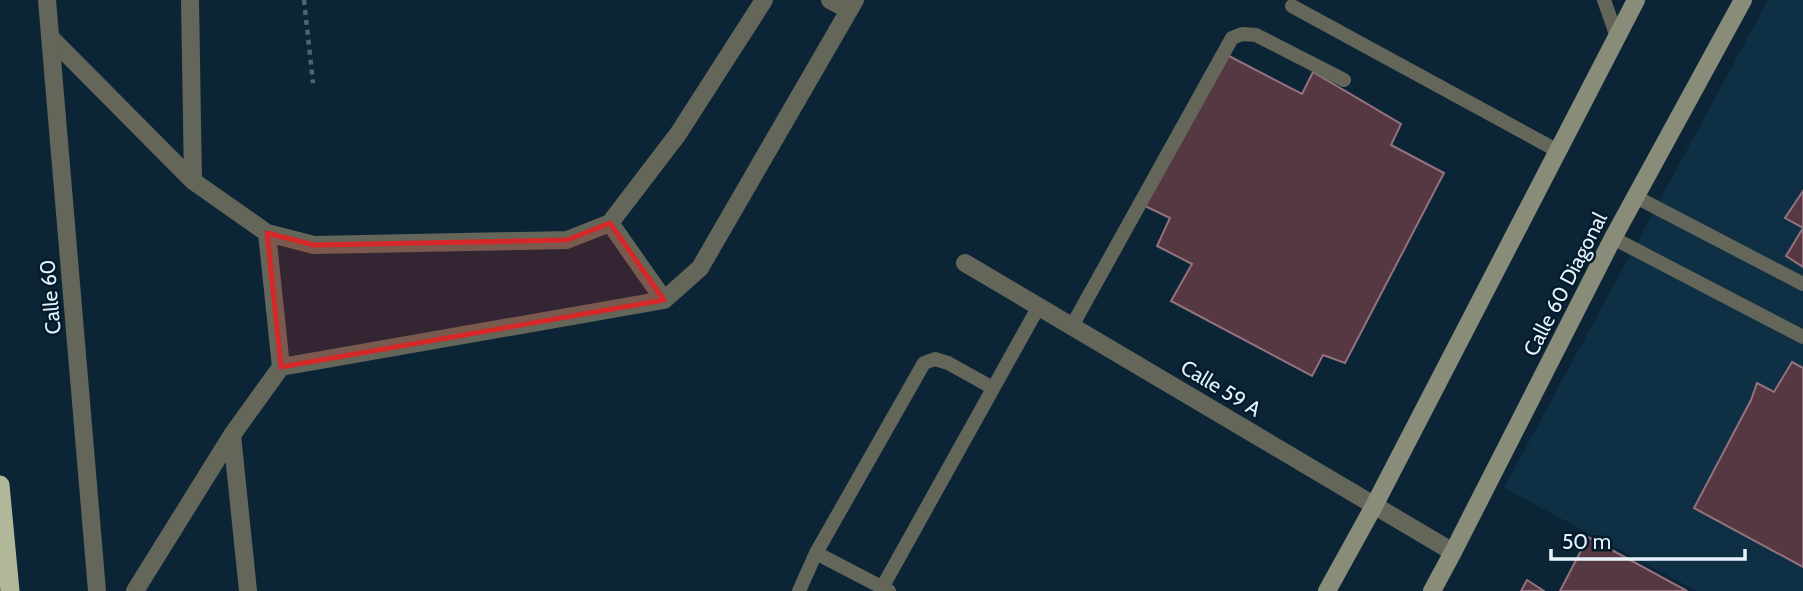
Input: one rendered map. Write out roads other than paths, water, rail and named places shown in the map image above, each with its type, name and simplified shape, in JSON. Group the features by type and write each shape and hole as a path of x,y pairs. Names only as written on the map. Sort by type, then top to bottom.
{"highway":[{"path":"0,485 10,591"}],"main road":[{"path":"1327,591 1374,506 1636,0"},
{"name":"Calle 60 Diagonal","path":"1432,591 1613,238 1743,0"}],"street":[{"name":"Calle 60","path":"47,0 97,591"},
{"path":"190,0 193,181"},
{"path":"50,37 193,181 267,233 314,245 567,240 610,223 678,134 764,0"},
{"path":"281,366 663,300 700,268 852,5 830,0"},
{"path":"610,223 663,300"},
{"path":"135,591 232,435 281,366 267,233"},
{"name":"Calle 59 A","path":"965,263 1453,552"},
{"path":"232,435 248,591"}],"lane":[{"path":"1604,0 1617,37"},
{"path":"1292,6 1558,151"},
{"path":"1072,326 1232,38 1242,34 1256,35 1344,80"},
{"path":"1636,197 1803,284"},
{"path":"1613,238 1803,337"},
{"path":"816,554 886,589 1039,306"},
{"path":"799,591 816,554 925,363 935,359 948,363 993,387"}]}
